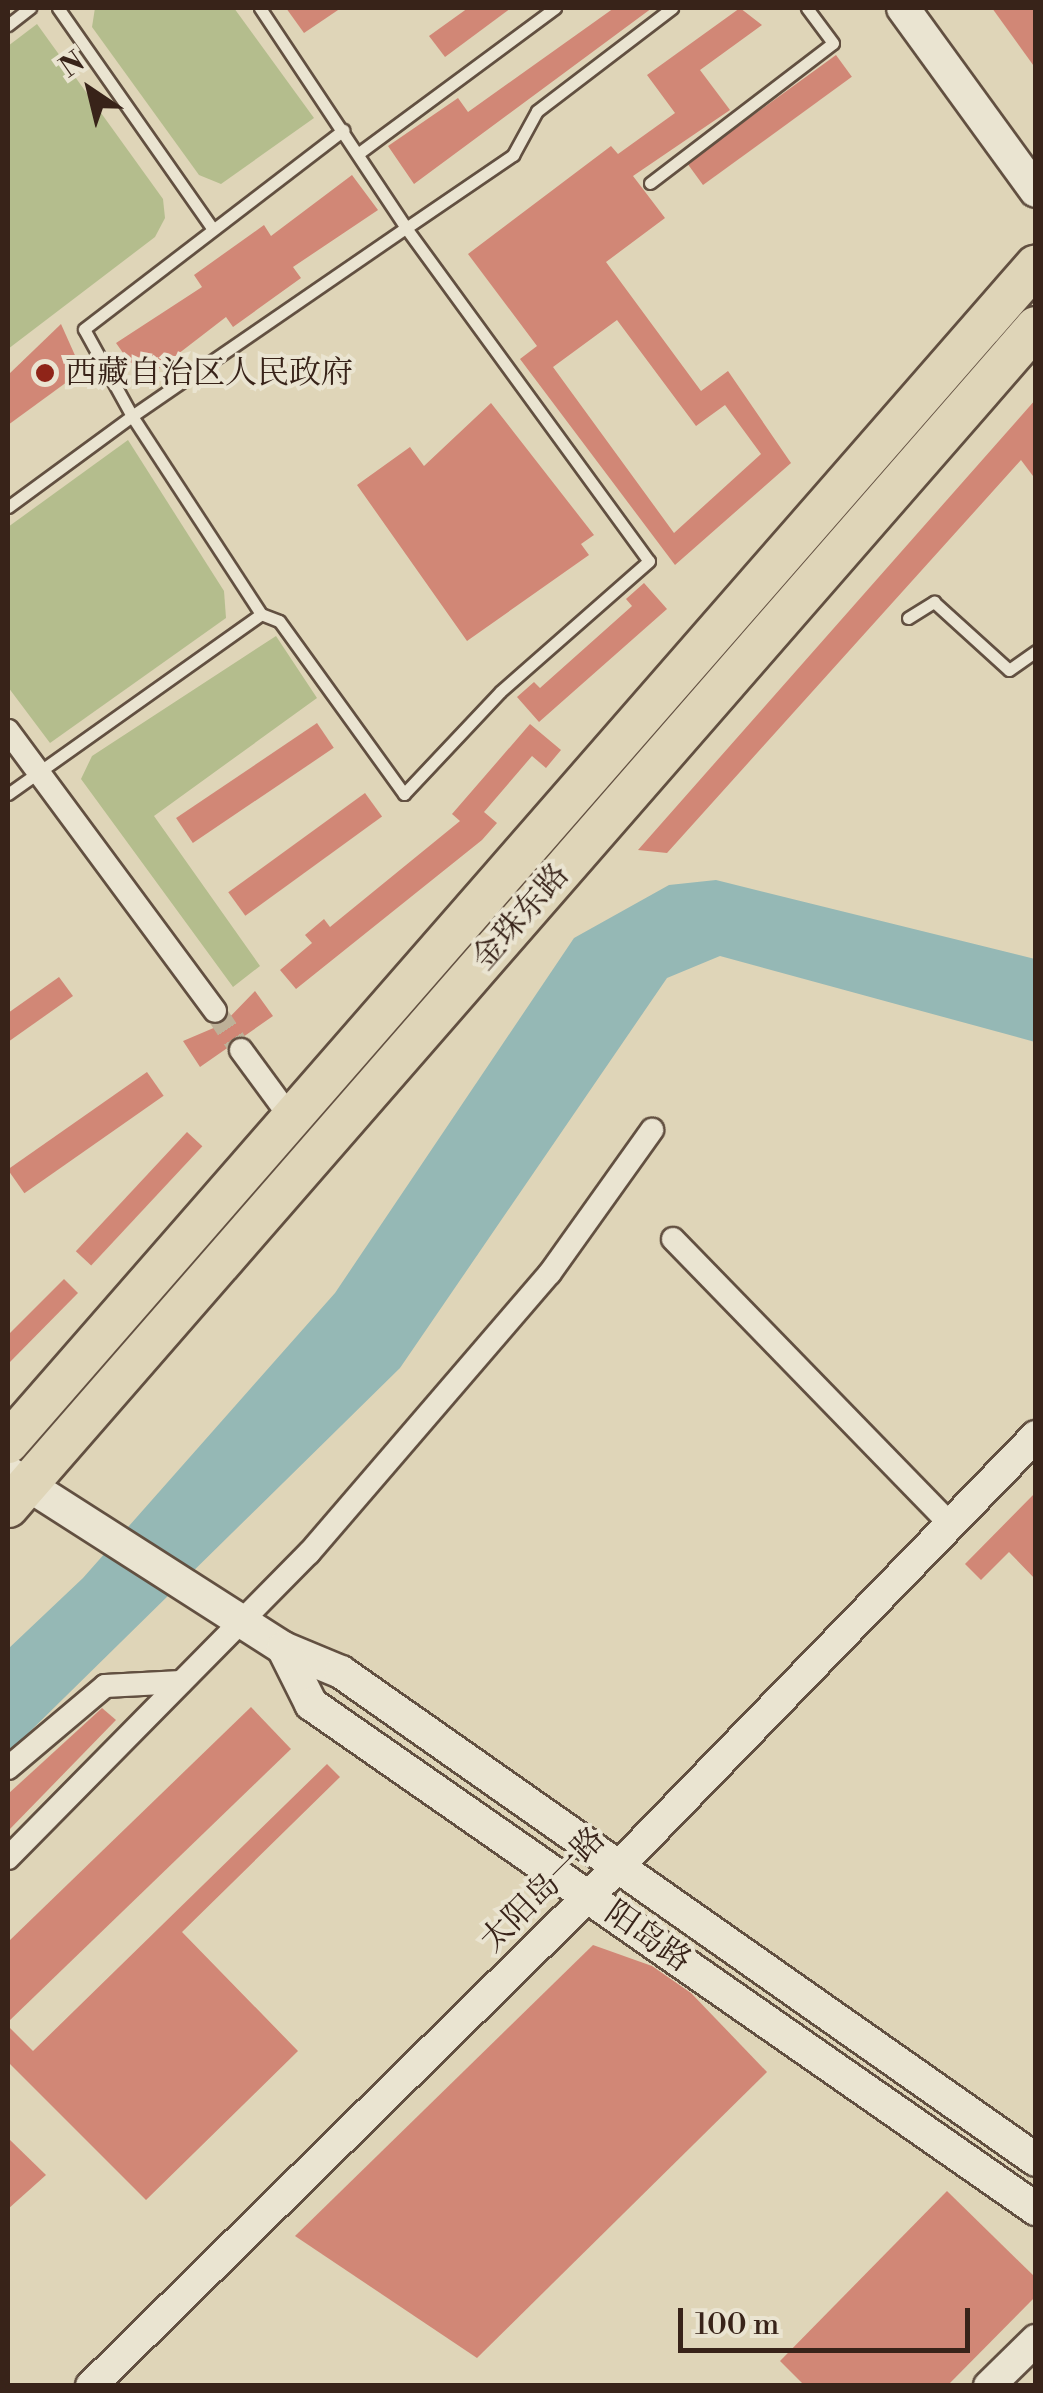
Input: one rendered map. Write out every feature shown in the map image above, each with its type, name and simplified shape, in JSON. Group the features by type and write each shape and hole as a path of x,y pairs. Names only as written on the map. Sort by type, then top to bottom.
{"highway":[{"name":"金珠东路","path":"8,1444 288,1114 1036,265"},
{"name":"金珠东路","path":"14,1488 1036,326"}],"main road":[{"path":"902,8 1036,191"},
{"name":"阳岛路","path":"14,1488 194,1584 283,1648 341,1672 1036,2160"},
{"name":"阳岛路","path":"283,1648 311,1704 1036,2209"}],"street":[{"path":"8,731 215,1011"},
{"path":"241,1050 288,1114"},
{"path":"8,1858 182,1682 458,1383 652,1130"},
{"path":"672,1239 950,1524"},
{"name":"太阳岛一路","path":"91,2386 618,1866 1036,1436"},
{"path":"8,1768 105,1686 182,1682"},
{"path":"989,2386 1036,2340"}],"lane":[{"path":"8,25 30,8"},
{"path":"58,8 213,230"},
{"path":"260,8 342,130 358,154 406,228 649,561 500,692 404,794 279,620 261,614 132,416 84,329 342,130"},
{"path":"358,154 555,8"},
{"path":"8,507 132,416 513,155 536,111 672,8"},
{"path":"650,183 833,43 807,8"},
{"path":"908,618 934,602 1009,670 1036,650"},
{"path":"8,794 261,614"}],"green space":[{"path":"95,8 234,8 314,118 221,184 199,175 92,27"},
{"path":"37,24 163,199 165,218 155,237 8,349 8,46"},
{"path":"128,440 224,591 226,618 50,743 8,687 8,527"},
{"path":"276,636 317,698 154,816 260,966 233,987 81,779 92,756"}],"water":[{"path":"716,880 1035,959 1035,1042 720,956 667,978 400,1368 8,1753 8,1649 83,1578 335,1293 574,938 669,885"}],"building":[{"path":"286,8 341,8 304,33"},
{"path":"468,8 511,8 445,57 429,36"},
{"path":"614,8 652,8 414,184 388,146 458,98 468,112"},
{"path":"740,8 762,25 700,70 730,110 633,176 665,218 606,262 701,391 728,371 791,463 675,565 520,359 537,346 468,254 611,146 618,154 675,113 647,75","holes":["617,320 696,426 725,405 761,454 674,533 553,367"]},
{"path":"992,8 1036,8 1036,69"},
{"path":"836,55 852,77 703,185 687,163"},
{"path":"352,175 378,210 293,267 301,278 233,327 226,317 143,381 116,343 202,287 194,275 264,225 271,236"},
{"name":"西藏自治区人民政府","path":"61,324 82,371 8,425 8,375"},
{"path":"1036,399 1036,480 1021,460 667,853 638,850"},
{"path":"491,403 594,535 581,544 589,555 467,641 357,485 410,447 424,466"},
{"path":"644,583 667,609 539,722 517,697 534,682 540,688 632,606 626,599"},
{"path":"317,723 334,748 193,843 176,818"},
{"path":"530,724 561,750 546,768 532,756 484,812 497,823 482,840 296,989 280,970 312,943 305,935 324,919 330,927 460,821 452,814"},
{"path":"365,793 382,816 245,916 228,892"},
{"path":"59,977 73,996 8,1042 8,1013"},
{"path":"255,991 273,1016 200,1067 183,1041 223,1024"},
{"path":"147,1072 164,1096 24,1193 8,1169"},
{"path":"187,1132 202,1146 91,1266 76,1251"},
{"path":"64,1279 78,1293 8,1364 8,1335"},
{"path":"1036,1492 1036,1580 1009,1552 981,1580 965,1564"},
{"path":"251,1707 291,1749 8,2022 8,1942"},
{"path":"102,1708 116,1720 8,1831 8,1794"},
{"path":"327,1764 340,1777 182,1932 298,2051 146,2200 8,2062 8,2026 33,2051"},
{"path":"593,1945 652,1966 691,1993 767,2072 477,2358 295,2236"},
{"path":"8,2138 46,2175 8,2209"},
{"path":"947,2191 1036,2278 1036,2296 947,2386 805,2386 780,2361"}],"tunnel":[{"path":"215,1011 241,1050"}],"place":[{"name":"西藏自治区人民政府","path":"45,373"}]}
